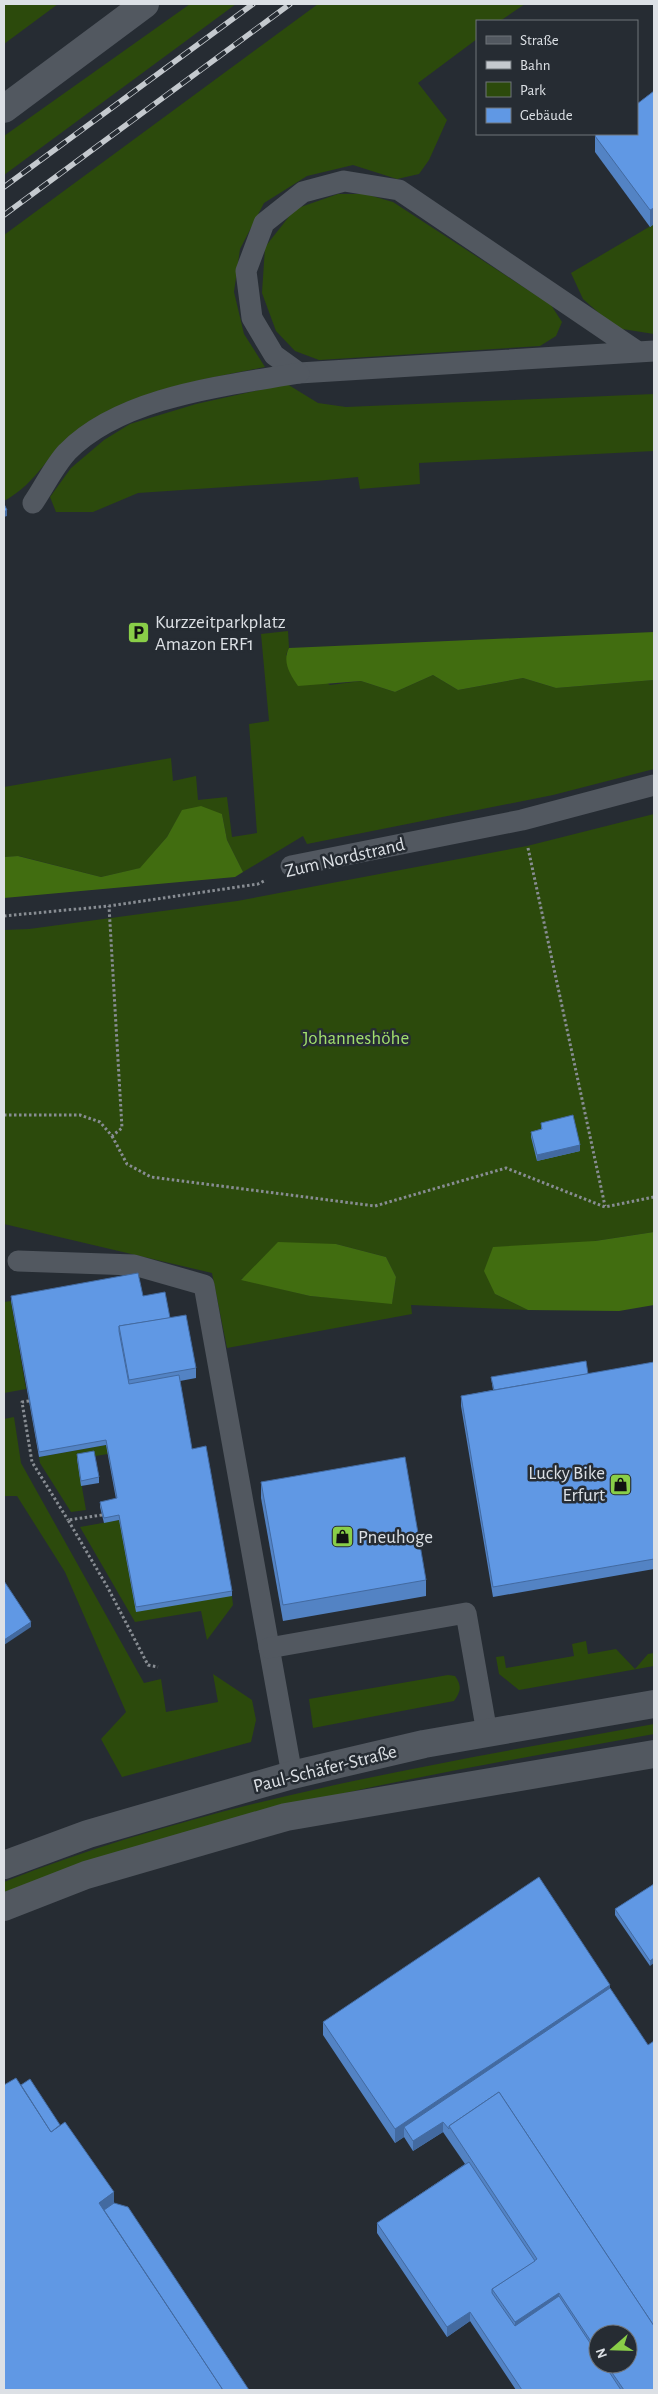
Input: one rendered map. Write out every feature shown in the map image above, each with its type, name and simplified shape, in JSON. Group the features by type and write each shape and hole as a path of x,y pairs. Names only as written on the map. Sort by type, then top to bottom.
{"main road":[{"path":"4,109 145,4"},
{"name":"Paul-Schäfer-Straße","path":"4,1865 88,1834 292,1775 424,1744 654,1704"},
{"name":"Paul-Schäfer-Straße","path":"4,1907 86,1875 286,1818 654,1754"}],"lane":[{"path":"298,374 274,355 252,318 246,271 264,224 303,192 344,181 399,190 646,351"},
{"path":"33,503 66,453 95,428 152,404 205,389 298,374 646,351"},
{"name":"Zum Nordstrand","path":"290,866 522,820 654,785"},
{"path":"18,1261 134,1265 204,1285 292,1775"},
{"path":"269,1648 466,1613 487,1733"}],"path":[{"path":"522,820 605,1206"},
{"name":"Zum Nordstrand","path":"4,916 109,906 258,884 290,866"},
{"path":"109,906 122,1128 112,1136"},
{"path":"4,1115 80,1115 100,1122 112,1136 127,1164 151,1177 375,1206 506,1168 605,1206 654,1197"},
{"path":"29,1401 22,1402 32,1462 108,1588 148,1665 158,1667"},
{"path":"68,1520 102,1515"}],"green space":[{"path":"4,4 58,4 4,44"},
{"path":"190,4 236,4 4,175 4,136"},
{"path":"318,4 525,4 501,20 476,20 476,40 418,83 447,120 429,160 419,174 397,179 353,165 307,176 264,203 240,249 234,292 244,334 265,367 167,388 120,405 98,416 68,438 26,485 4,501 4,235"},
{"path":"338,194 365,194 393,202 551,305 562,322 556,336 540,346 319,360 295,351 276,331 262,293 265,247 295,209"},
{"path":"654,224 654,334 616,328 583,299 571,273"},
{"path":"287,384 318,403 346,407 654,394 654,451 419,463 420,484 360,489 358,477 138,493 93,512 56,512 50,497 71,468 104,440 130,424 196,404"},
{"path":"288,631 289,648 286,655 330,685 361,681 395,692 433,675 458,690 523,678 556,688 654,680 654,769 553,795 307,844 303,836 243,872 227,840 222,814 182,811 167,837 141,868 101,877 19,856 4,857 4,787 171,758 173,781 196,776 198,800 227,797 232,837 257,833 249,724 269,721 261,634"},
{"path":"654,632 654,680 556,688 523,678 458,690 433,675 395,692 361,681 298,686 290,672 286,658 289,648"},
{"path":"201,806 222,814 227,840 243,872 235,877 4,898 4,857 18,856 101,877 140,868 167,837 182,810"},
{"name":"Johanneshöhe","path":"654,814 654,1232 595,1241 495,1294 528,1310 411,1305 412,1314 227,1348 212,1273 4,1224 4,930 29,929 237,901 527,846","holes":["336,1244 386,1257 396,1277 392,1303 310,1296 241,1279"]},
{"path":"654,1232 654,1305 619,1311 528,1310 495,1294 484,1271 493,1247 595,1241"},
{"path":"278,1242 336,1244 386,1257 396,1277 392,1304 310,1296 241,1280"},
{"path":"11,1301 26,1389 4,1393 4,1302"},
{"path":"14,1417 21,1463 144,1683 161,1679 166,1712 218,1702 213,1674 252,1700 256,1720 251,1742 122,1777 101,1739 126,1712 65,1572 17,1496 4,1496 4,1419"},
{"path":"106,1445 108,1454 77,1459 86,1510 71,1512 40,1463 39,1457"},
{"path":"119,1520 232,1596 233,1605 207,1640 201,1611 135,1622 80,1527"},
{"path":"586,1641 588,1654 616,1649 635,1669 648,1654 654,1653 654,1666 519,1690 499,1674 496,1657 504,1656 506,1668 574,1656 572,1644"},
{"path":"448,1675 455,1676 460,1686 454,1701 313,1728 309,1699"},
{"path":"654,1724 654,1734 406,1780 244,1817 163,1839 83,1864 4,1893 4,1882 83,1853 163,1828 243,1807 407,1770"}],"building":[{"path":"654,91 654,208 650,210 595,136 638,135 638,103"},
{"path":"573,1115 580,1145 537,1155 531,1132 542,1129 541,1123"},
{"path":"138,1273 143,1296 165,1292 170,1318 119,1326 129,1384 179,1375 192,1449 206,1446 232,1591 136,1607 119,1515 104,1518 100,1502 117,1498 106,1440 39,1452 11,1296"},
{"path":"186,1315 196,1368 129,1380 119,1326"},
{"path":"586,1361 588,1374 494,1390 491,1377"},
{"path":"654,1362 654,1559 493,1587 461,1396"},
{"path":"94,1451 99,1477 81,1481 77,1454"},
{"name":"Pneuhoge","path":"405,1457 426,1580 283,1605 261,1482"},
{"path":"4,1581 31,1622 4,1640"},
{"path":"539,1877 610,1985 395,2129 323,2022"},
{"path":"654,1884 654,1958 650,1961 615,1909"},
{"path":"610,1988 648,2045 654,2041 654,2326 499,2092 449,2126 449,2129 443,2122 413,2141 404,2127"},
{"path":"16,2078 51,2132 65,2122 114,2192 99,2203 223,2390 4,2390 4,2085"},
{"path":"30,2079 60,2125 51,2132 21,2085"},
{"path":"499,2092 654,2326 654,2390 624,2390 613,2374 638,2374 638,2324 588,2324 588,2337 559,2293 515,2322 492,2289 537,2259 449,2126"},
{"path":"469,2162 535,2261 492,2289 492,2293 515,2326 559,2296 588,2340 588,2374 611,2374 621,2390 522,2390 470,2312 447,2327 377,2223"},
{"path":"114,2203 128,2207 249,2390 223,2390 104,2210"}],"railway":[{"path":"4,187 253,4"},
{"path":"4,215 290,4"}],"place":[{"name":"Kurzzeitparkplatz Amazon ERF1","path":"139,633"},
{"name":"Lucky Bike Erfurt","path":"621,1484"},
{"name":"Pneuhoge","path":"342,1537"}]}
